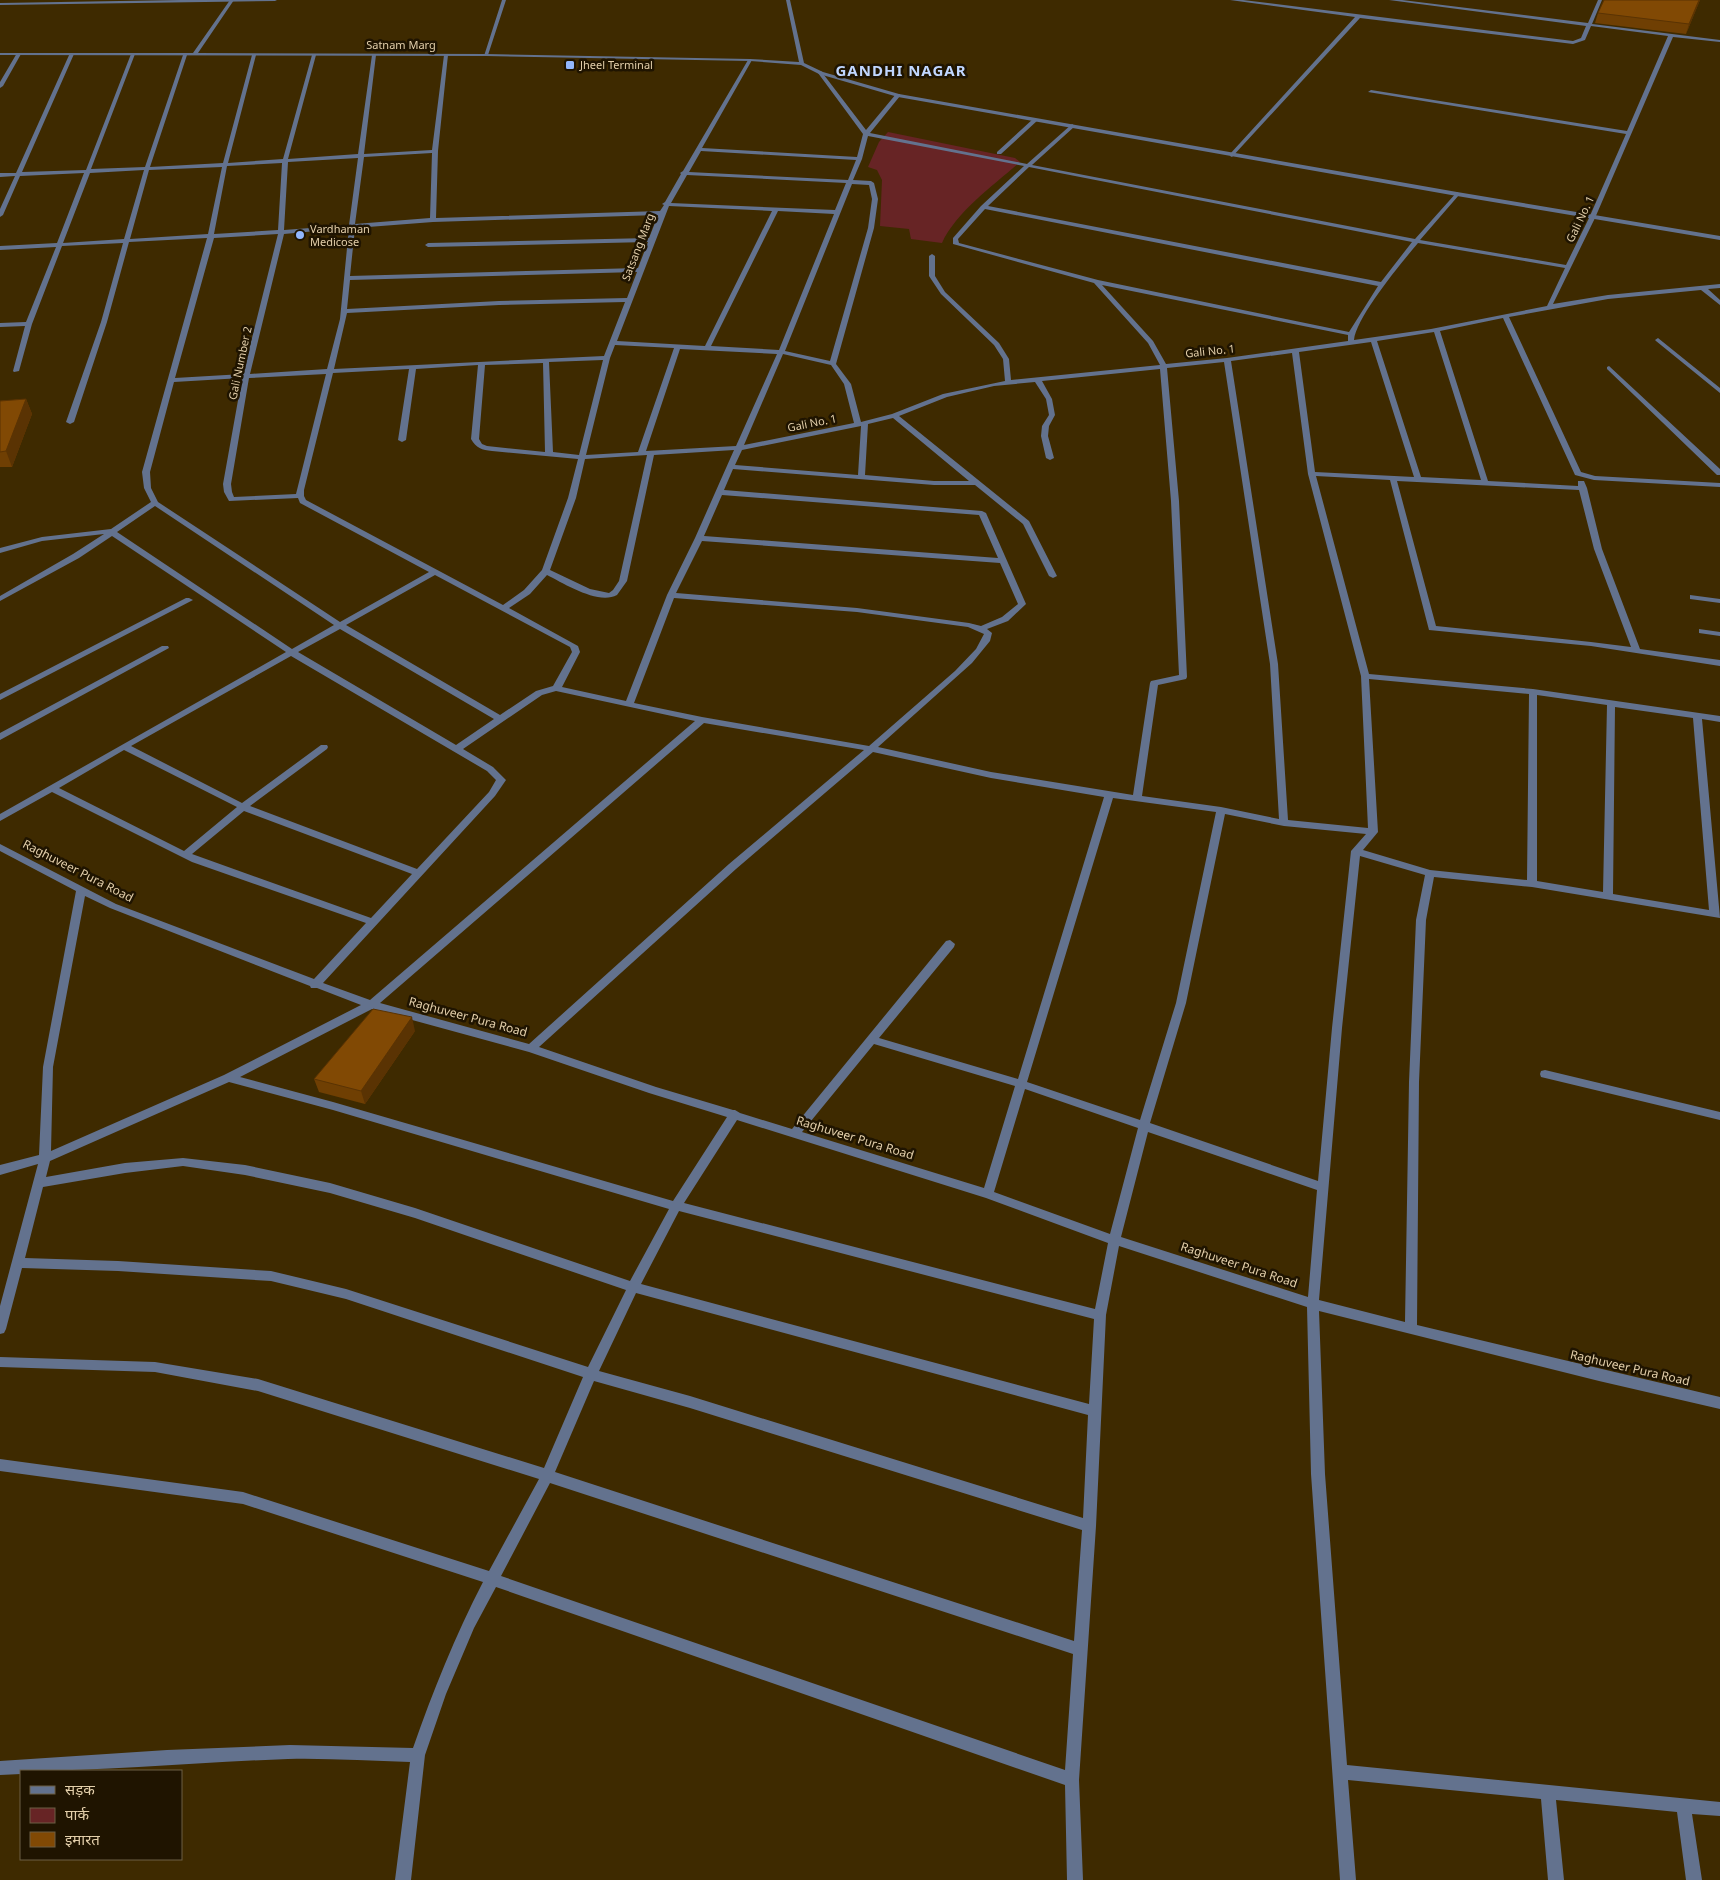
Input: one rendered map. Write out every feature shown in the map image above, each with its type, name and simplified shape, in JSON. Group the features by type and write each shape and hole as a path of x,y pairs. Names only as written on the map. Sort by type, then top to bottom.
{"street":[{"path":"195,54 232,0"},
{"path":"0,4 275,0"},
{"path":"486,55 504,0"},
{"path":"788,0 802,64 821,73 898,94 1592,218 1720,238"},
{"path":"1232,0 1572,43 1583,39 1600,0"},
{"path":"1390,0 1720,41"},
{"path":"1232,154 1358,17"},
{"name":"Gali No. 1","path":"482,363 475,439 477,443 482,447 492,449 581,458 739,448 862,424 894,416 952,393 1008,382 1226,360 1295,350 1351,338 1373,338 1436,330 1549,307 1592,218 1670,35"},
{"name":"Satnam Marg","path":"0,54 486,55 750,60 802,64"},
{"path":"0,86 19,54"},
{"path":"0,215 72,54"},
{"path":"16,371 29,324 133,54"},
{"path":"70,422 104,322 147,168 185,54"},
{"path":"254,55 225,165 211,236 146,472 145,483 156,504 339,624 500,719"},
{"name":"Gali Number 2","path":"300,496 232,499 228,492 227,484 246,375 281,232 285,161 314,55"},
{"path":"374,55 352,226 344,311 300,496 304,501 576,649 557,688"},
{"path":"433,220 435,151 446,55"},
{"name":"Satsang Marg","path":"546,571 572,498 607,358 665,204 750,60"},
{"path":"821,73 866,134 1416,242 1567,267"},
{"path":"1371,92 1629,133"},
{"path":"629,705 671,595 699,538 781,352 859,159 866,134 898,94"},
{"path":"999,153 1035,120"},
{"path":"1072,126 982,207 955,239 956,244 1097,282 1351,338 1380,284 1457,194"},
{"path":"698,149 859,159"},
{"path":"0,175 225,165 435,151"},
{"path":"683,173 871,183 875,199 871,228 834,364"},
{"path":"665,204 838,212"},
{"path":"982,207 1380,284"},
{"path":"707,348 776,208"},
{"path":"0,248 281,232 433,220 662,212"},
{"path":"428,245 651,240"},
{"path":"932,256 932,276 943,293 996,344 1006,358 1008,382"},
{"path":"347,278 640,270"},
{"path":"1097,282 1151,342 1163,365 1175,501 1183,677 1154,683 1136,799"},
{"path":"1549,307 1608,297 1720,286"},
{"path":"1703,288 1720,303"},
{"path":"344,311 499,302 628,300"},
{"path":"1506,316 1578,473 1598,549 1637,651"},
{"path":"0,325 29,324"},
{"path":"1436,330 1485,483"},
{"path":"1373,338 1418,480"},
{"path":"1658,340 1720,391"},
{"path":"613,343 781,352 834,364 839,369 862,424 861,478"},
{"path":"641,454 678,346"},
{"path":"1295,350 1312,474 1365,676 1373,832 1356,851 1337,1028 1313,1304 1318,1474 1327,1615 1342,1772 1348,1880"},
{"path":"171,380 607,358"},
{"path":"546,360 549,454"},
{"path":"1226,360 1241,443 1274,664 1284,823"},
{"path":"402,440 413,367"},
{"path":"1609,368 1720,473"},
{"path":"1037,379 1049,399 1052,416 1044,426 1044,438 1050,458"},
{"path":"894,416 974,483 1026,523 1053,576"},
{"path":"503,608 528,592 546,571 588,591 608,596 616,592 623,581 651,453"},
{"path":"730,467 934,483 974,483"},
{"path":"1578,473 1594,478 1720,485"},
{"path":"1312,474 1582,488"},
{"path":"1393,478 1432,628 1637,651 1720,663"},
{"path":"718,492 982,513 1022,604 1005,619 981,629"},
{"path":"0,599 115,532 156,504"},
{"path":"0,551 30,541 62,535 115,532 291,652 490,768 501,780 492,794 315,985"},
{"path":"699,538 1003,561"},
{"path":"0,818 339,624 434,572"},
{"path":"531,1048 762,842 873,749 963,668 984,646 988,638 988,633 969,625 857,610 671,595"},
{"path":"1693,597 1720,601"},
{"path":"0,697 189,600"},
{"path":"1702,632 1720,634"},
{"path":"0,737 165,648"},
{"path":"1365,676 1534,692 1720,720"},
{"path":"457,749 539,692 557,688 702,720 873,749 991,775 1109,795 1220,810 1284,823 1373,832"},
{"path":"1532,884 1534,692"},
{"path":"1608,897 1611,703"},
{"path":"1356,851 1430,873 1532,884 1717,914 1697,716"},
{"path":"0,1170 45,1158 228,1078 371,1005 702,720"},
{"path":"124,746 243,807 419,873"},
{"path":"185,855 243,807 324,748"},
{"path":"52,788 195,860 373,922"},
{"path":"988,1194 1109,795"},
{"path":"1075,1880 1072,1780 1089,1526 1100,1315 1114,1240 1144,1126 1181,1003 1220,810"},
{"name":"Raghuveer Pura Road","path":"1,849 113,906 371,1005 531,1048 653,1090 736,1114 988,1194 1114,1240 1313,1304 1720,1403"},
{"path":"1411,1328 1414,1082 1421,920 1430,873"},
{"path":"0,1329 40,1184 45,1158 48,1067 81,890"},
{"path":"795,1134 950,944"},
{"path":"871,1039 1022,1084 1323,1187"},
{"path":"1545,1074 1720,1116"},
{"path":"228,1078 333,1106 676,1206 1100,1315"},
{"path":"403,1880 418,1755 439,1692 469,1623 547,1476 591,1374 632,1287 676,1206 736,1114"},
{"path":"40,1184 125,1168 182,1162 244,1170 330,1188 415,1213 632,1287 1094,1411"},
{"path":"18,1263 118,1266 271,1276 346,1294 591,1374 690,1402 1089,1526"},
{"path":"0,1362 155,1367 258,1386 547,1476 1081,1650"},
{"path":"0,1465 243,1498 432,1558 1072,1780"},
{"path":"0,1768 167,1757 290,1752 418,1755"},
{"path":"1342,1772 1720,1809"},
{"path":"1548,1792 1556,1880"},
{"path":"1682,1805 1694,1880"}],"green space":[{"path":"888,132 1015,158 1020,162 956,220 942,243 911,239 909,229 880,226 882,180 877,170 868,167 879,142"}],"building":[{"path":"1604,0 1699,0 1689,24 1598,13"},
{"path":"26,399 6,451 0,452 0,401"},
{"path":"373,1009 412,1017 361,1091 314,1079"}],"place":[{"name":"Jheel Terminal","path":"570,65"},
{"name":"Vardhaman Medicose","path":"300,235"}],"district":[{"name":"GANDHI NAGAR","path":"901,71"}]}
